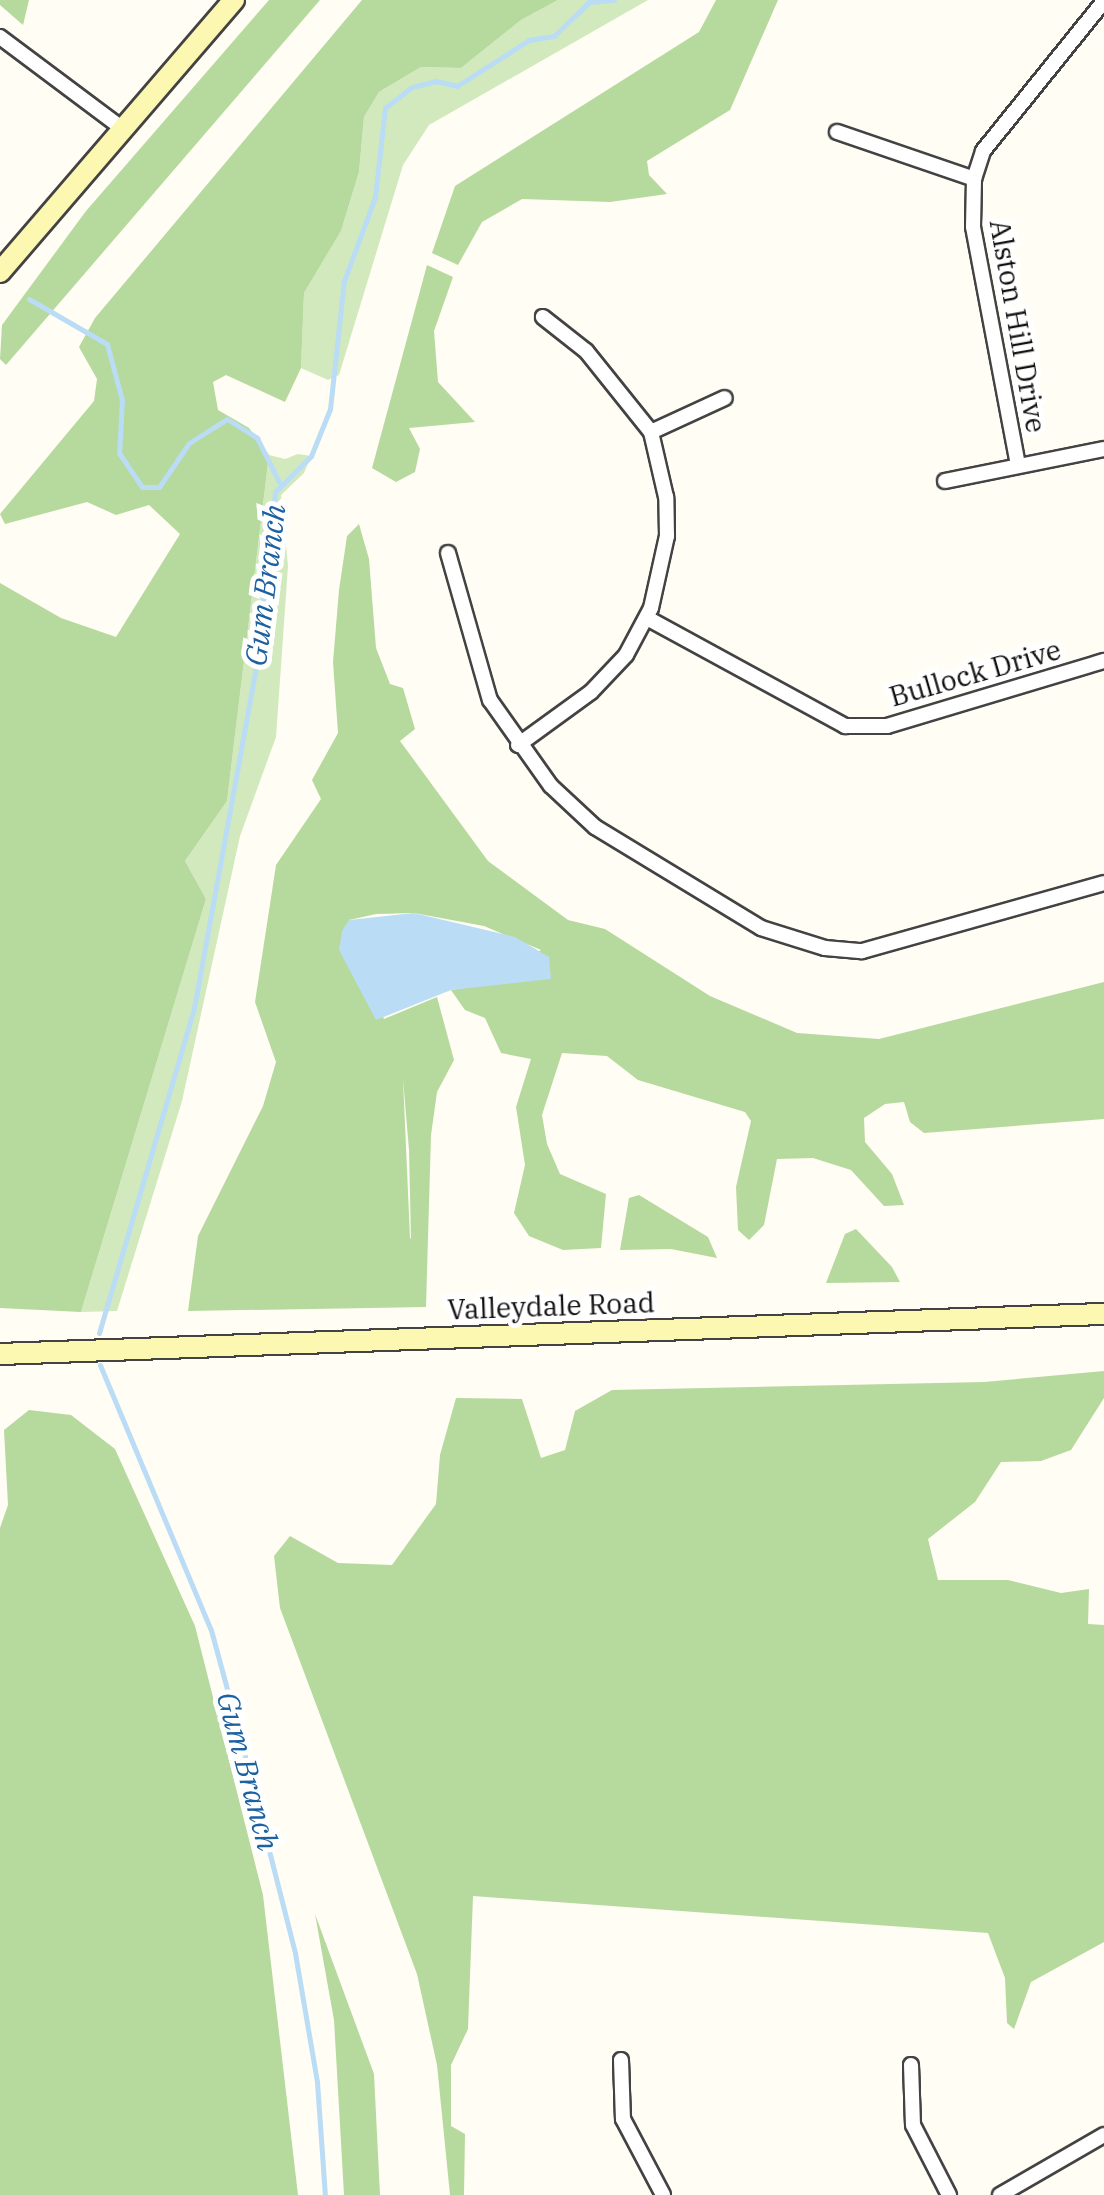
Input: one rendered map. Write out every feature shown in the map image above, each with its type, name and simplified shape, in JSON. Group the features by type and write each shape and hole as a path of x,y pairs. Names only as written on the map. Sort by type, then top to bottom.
{"street":[{"path":"0,272 234,0"},
{"name":"Alston Hill Drive","path":"1018,466 973,227 974,180 983,152 1099,2"},
{"path":"0,37 123,129"},
{"path":"837,132 974,180"},
{"path":"518,745 591,692 647,618 667,536 666,497 651,432 586,351 543,317"},
{"path":"651,432 725,398"},
{"path":"946,480 1104,449"},
{"path":"448,553 490,700 518,745 595,827 717,904 791,940 862,951 1104,883"},
{"name":"Bullock Drive","path":"647,618 845,726 887,726 1104,661"},
{"name":"Valleydale Road","path":"0,1354 1104,1314"},
{"path":"621,2060 622,2119 662,2195"},
{"path":"911,2066 914,2124 950,2195"},
{"path":"1000,2195 1104,2135"}],"green space":[{"path":"0,0 29,0 23,25 0,5"},
{"path":"269,0 320,0 6,365 0,359 2,325 86,211"},
{"path":"362,0 558,0 521,20 461,68 421,67 379,92 364,117 359,172 341,231 304,293 301,368 285,402 226,375 213,382 218,410 249,428 269,455 227,801 185,861 206,899 81,1312 0,1308 0,583 61,618 116,637 180,534 149,505 116,515 87,502 5,524 0,514 94,401 97,379 79,347 95,318"},
{"path":"558,0 648,0 429,125 403,165 339,375 328,380 301,368 304,293 341,231 359,172 364,117 379,92 421,67 461,68 521,20"},
{"path":"716,0 778,0 730,110 647,161 649,175 667,194 610,202 522,199 482,222 458,265 432,253 455,186 699,32"},
{"path":"427,265 453,277 434,331 438,382 475,422 409,428 420,449 415,472 396,482 372,468"},
{"path":"298,454 311,456 304,473 281,495 288,566 276,737 240,836 182,1101 117,1311 81,1312 206,899 185,861 227,801 269,455 285,459"},
{"path":"359,524 369,559 376,648 390,684 403,688 415,729 400,741 488,861 568,920 605,929 710,996 797,1033 879,1039 1104,982 1104,1119 924,1133 910,1122 904,1102 885,1104 864,1118 865,1142 892,1174 904,1205 884,1206 851,1170 813,1158 777,1159 764,1225 749,1240 738,1230 736,1187 751,1121 745,1112 638,1080 607,1056 562,1053 542,1115 547,1144 560,1174 606,1194 601,1248 563,1250 529,1236 514,1213 525,1165 516,1107 531,1059 501,1053 485,1018 465,1010 451,990 491,984 541,950 484,926 414,913 376,914 349,920 384,1019 437,997 454,1060 437,1092 431,1135 426,1307 188,1311 198,1236 263,1106 276,1062 255,1002 276,865 321,799 312,780 338,733 333,662 347,536","holes":["403,1079 409,1150 411,1239"]},
{"path":"639,1195 708,1237 717,1258 671,1249 620,1250 629,1198"},
{"path":"856,1229 892,1267 900,1282 826,1283 845,1234"},
{"path":"1104,1371 1104,1398 1071,1450 1041,1461 1001,1462 975,1502 928,1539 938,1580 1008,1580 1061,1593 1089,1589 1088,1624 1104,1625 1104,1942 1031,1982 1014,2029 1007,2023 1005,1978 988,1933 473,1896 468,2029 451,2065 451,2126 465,2134 464,2195 450,2195 437,2065 417,1974 280,1608 274,1556 290,1536 338,1563 392,1565 436,1504 440,1455 456,1398 522,1399 541,1458 565,1450 575,1411 612,1390 984,1382"},
{"path":"29,1410 71,1415 115,1449 195,1626 263,1895 298,2195 0,2195 0,1528 8,1505 4,1430"},
{"path":"315,1914 374,2074 380,2195 344,2195 334,2020"}],"water":[{"path":"414,913 515,937 549,957 551,979 451,990 376,1020 339,950 342,931 349,920"}],"waterway":[{"name":"Gum Branch","path":"99,1333 194,1008 257,660 275,492 311,456 330,409 344,281 375,197 385,108 412,87 436,81 457,86 529,40 554,36 589,2 614,0"},
{"path":"29,299 107,344 122,400 119,453 142,487 159,487 189,443 227,419 257,438 279,482"},
{"name":"Gum Branch","path":"100,1365 211,1630 295,1953 317,2082 325,2195"}]}
